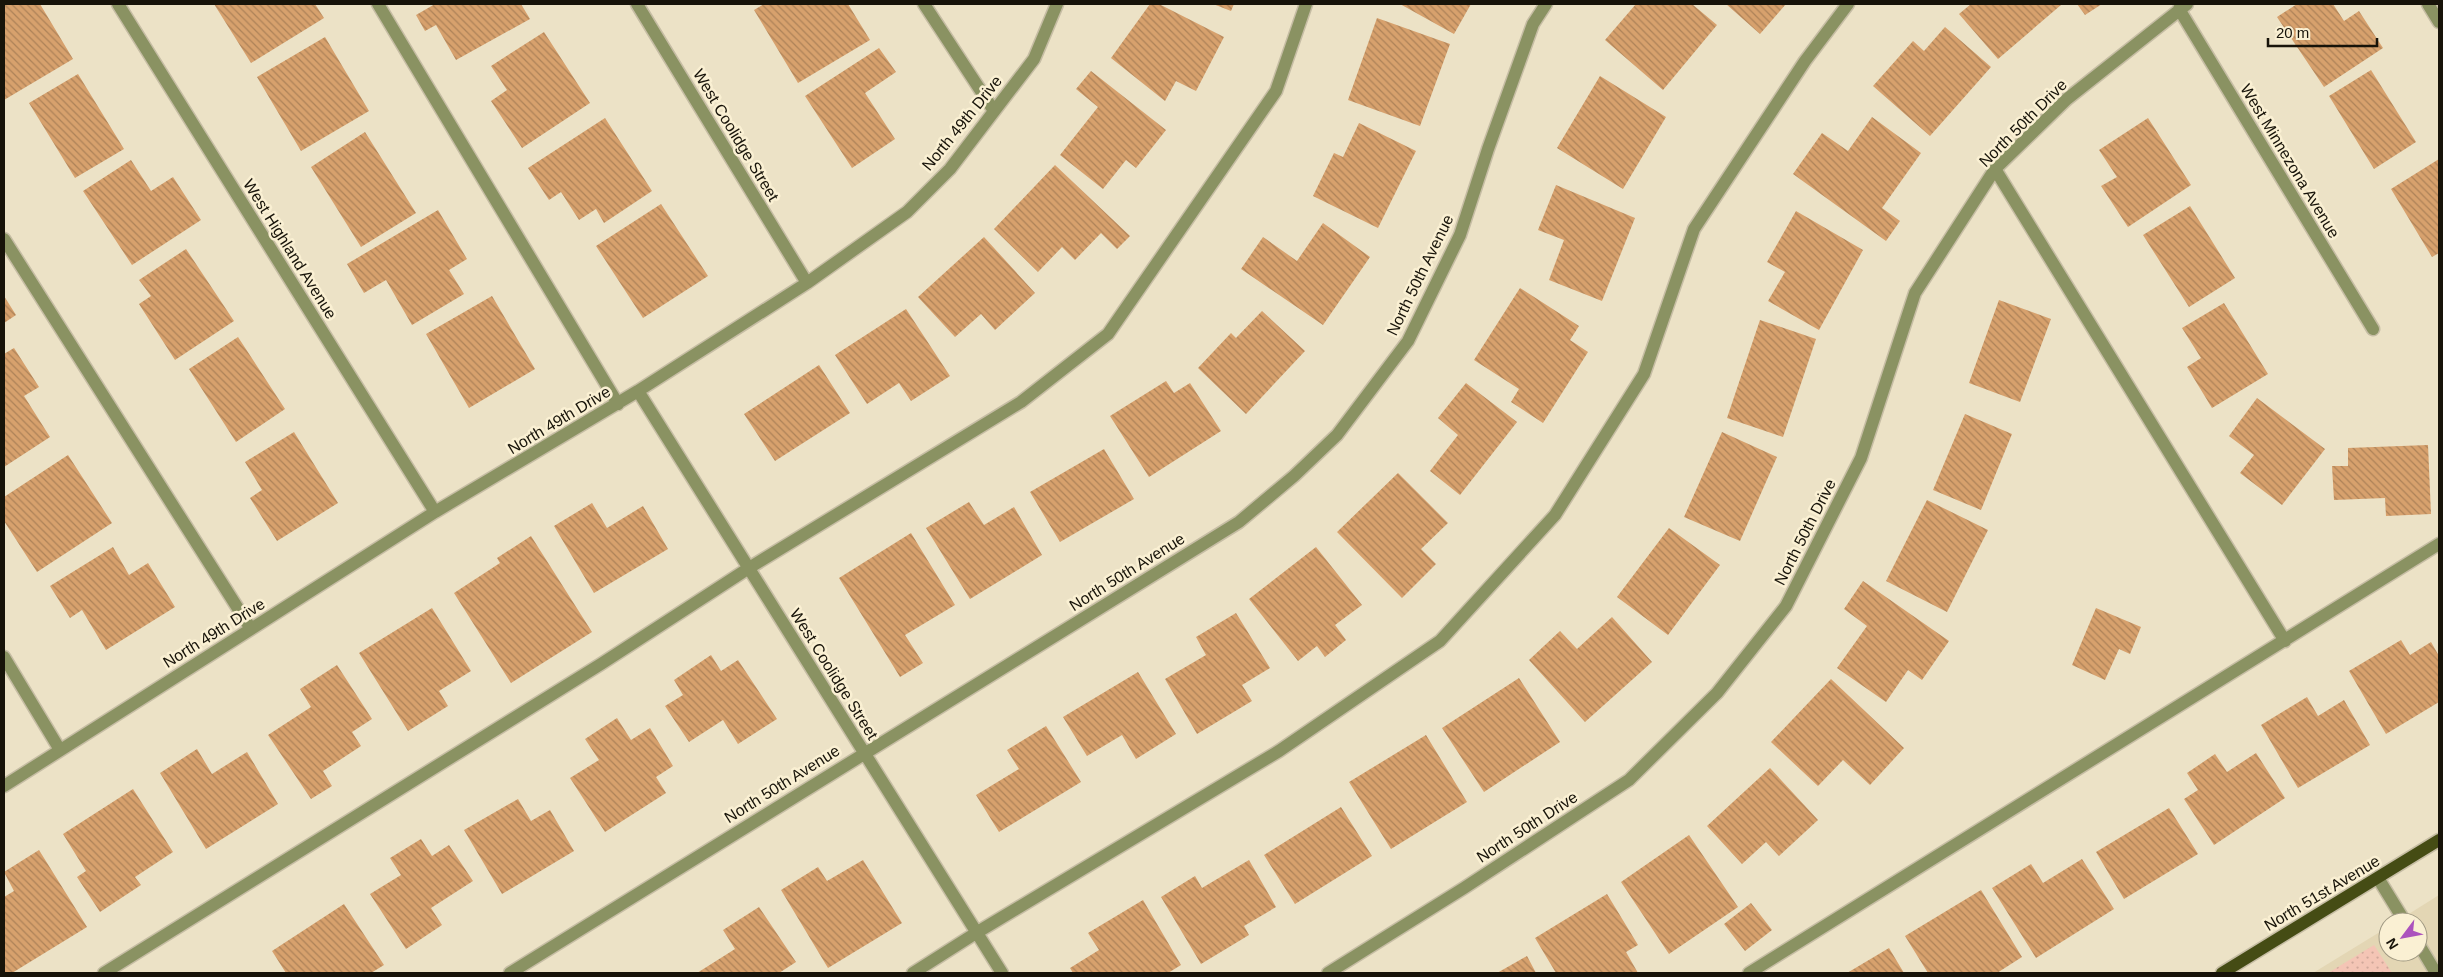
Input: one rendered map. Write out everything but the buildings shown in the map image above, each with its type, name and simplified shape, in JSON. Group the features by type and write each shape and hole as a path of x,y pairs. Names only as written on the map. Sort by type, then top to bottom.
{"main road":[{"name":"North 51st Avenue","path":"2222,973 2439,840"}],"street":[{"name":"West Highland Avenue","path":"118,4 435,512"},
{"path":"378,4 618,404"},
{"name":"West Coolidge Street","path":"637,4 807,283"},
{"path":"924,4 994,111"},
{"name":"North 49th Drive","path":"4,786 435,512 638,392 807,283 907,212 950,169 1034,59 1057,4"},
{"path":"104,973 601,664 749,568 1021,402 1108,334 1276,91 1306,4"},
{"name":"North 50th Avenue","path":"510,973 1239,522 1294,476 1337,435 1408,341 1460,235 1488,149 1533,24 1546,4"},
{"path":"913,973 976,933 1279,751 1440,641 1555,514 1644,374 1694,229 1805,61 1848,4"},
{"path":"2428,4 2439,22"},
{"name":"North 50th Drive","path":"1328,973 1464,888 1629,780 1717,693 1786,606 1860,458 1915,293 1995,169 2067,99 2183,6"},
{"name":"West Minnezona Avenue","path":"2183,6 2373,329"},
{"path":"1995,169 2285,642"},
{"path":"4,238 251,629"},
{"name":"West Coolidge Street","path":"638,392 1002,973"},
{"path":"1749,973 2285,642 2439,544"},
{"path":"4,656 60,750"},
{"path":"2378,878 2399,912"},
{"path":"2428,960 2436,973"}],"shaded area":[{"path":"2439,895 2439,973 2313,973 2378,933 2378,962 2428,962 2428,912 2412,912"},
{"path":"2374,945 2378,951 2378,962 2385,962 2392,973 2328,973"}]}
